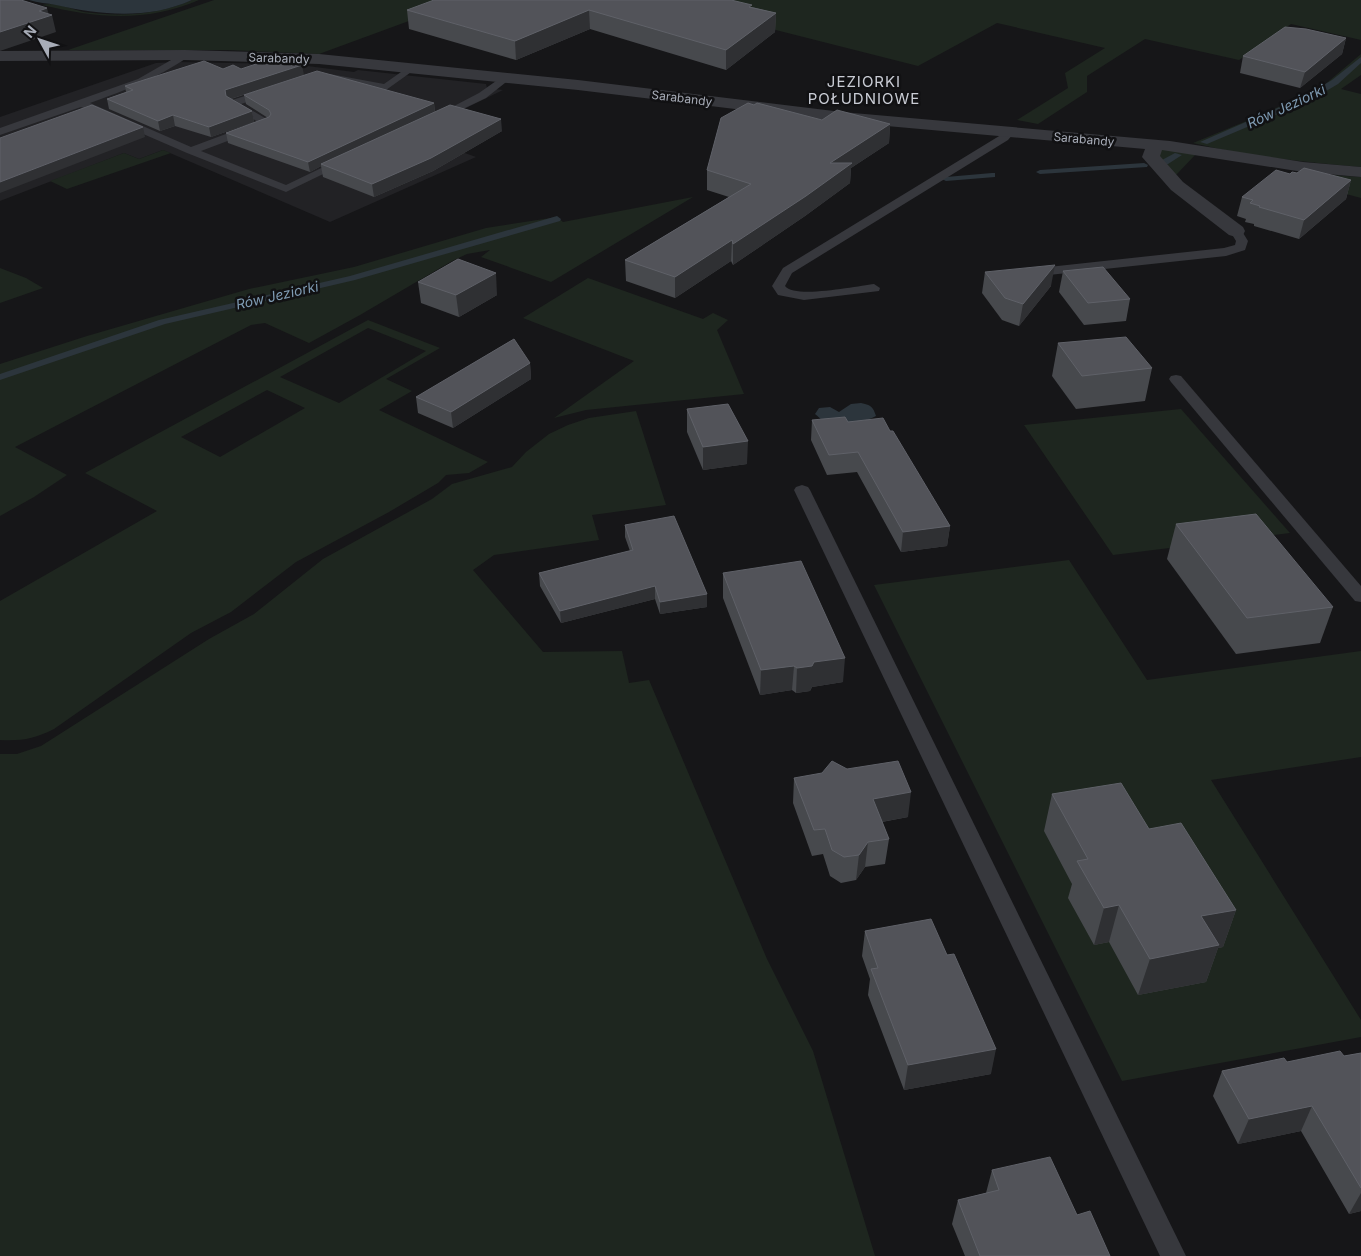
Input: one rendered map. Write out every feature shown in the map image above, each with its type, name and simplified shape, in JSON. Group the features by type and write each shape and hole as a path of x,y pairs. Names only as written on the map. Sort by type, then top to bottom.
{"street":[{"name":"Sarabandy","path":"0,56 185,55 319,59 506,77 842,117 1155,145 1303,167 1361,172"},
{"path":"1155,145 1151,157 1177,186 1236,231"}],"lane":[{"path":"0,132 142,81 160,72 185,55"},
{"path":"334,78 354,63"},
{"path":"319,75 386,87 411,68"},
{"path":"432,120 484,96 495,89 506,77"},
{"path":"191,151 266,123 233,103 276,89"},
{"path":"80,103 191,151 286,189 355,156"},
{"path":"874,288 804,296 783,292 778,286 780,279 787,271 1004,138 1009,133"},
{"path":"1029,274 1226,252 1241,247 1242,241 1236,231"},
{"path":"1176,379 1361,597"},
{"path":"802,490 1173,1256"}],"shaded area":[{"path":"29,0 192,0 158,11 124,14 90,11"},
{"path":"192,0 199,0 160,12 121,16 82,13 42,5 58,5 97,14 139,14 166,9"},
{"path":"214,0 466,0 319,54 227,50 68,50"},
{"path":"708,0 1361,0 1361,40 1291,24 1239,60 1145,39 1087,76 1087,92 1038,124 1017,120 1068,88 1065,73 1105,48 997,23 918,66 689,8"},
{"path":"1361,54 1361,75 1341,89 1361,94 1361,167 1256,155 1193,143 1261,115 1323,86"},
{"path":"156,63 292,64 354,72 358,70 486,84 487,88 503,90 419,131 451,148 476,157 330,222 163,150 139,159 124,153 0,201 0,117"},
{"path":"1164,149 1196,154 1176,175 1157,157 1159,150"},
{"path":"163,150 171,153 67,189 50,181 124,153 139,159"},
{"path":"1330,175 1361,177 1361,198 1316,186"},
{"path":"693,197 551,282 481,257 490,250 467,254 452,261 309,343 265,323 251,325 15,447 67,475 34,497 0,516 0,364 87,336 249,289 354,267 486,228 557,217 563,222"},
{"path":"0,268 26,278 43,288 0,303"},
{"path":"588,278 703,319 713,313 728,320 717,330 744,394 586,410 554,418 634,361 523,318"},
{"path":"368,320 440,348 386,379 412,391 379,410 488,462 469,473 446,475 438,483 389,512 296,562 231,612 191,633 54,729 28,739 0,740 0,601 157,511 85,473","holes":["368,328 426,351 339,403 280,377","267,390 305,408 220,457 181,437"]},
{"path":"861,403 871,407 876,416 855,423 832,425 815,414 819,408 830,407 839,412 851,404"},
{"path":"1181,409 1290,533 1113,555 1024,425"},
{"path":"636,411 666,505 592,515 599,540 494,555 473,570 543,652 622,651 629,683 649,680 767,959 813,1051 875,1256 0,1256 0,754 17,754 41,746 209,639 254,614 323,559 432,499 452,484 512,467 526,452 549,434 568,425 589,418"},
{"path":"1069,560 1147,680 1361,651 1361,757 1211,780 1361,1020 1361,1037 1122,1081 874,585"}],"building":[{"path":"0,0 21,0 47,8 39,11 52,15 0,32"},
{"path":"434,0 731,0 752,5 749,7 776,13 726,50 589,10 515,41 407,10"},
{"path":"1285,27 1306,29 1346,38 1305,72 1243,56"},
{"path":"282,57 302,65 225,90 226,96 252,111 209,127 173,115 158,121 107,99 133,90 125,86 204,61 223,69 233,65 241,69"},
{"path":"317,71 434,103 308,162 226,133 269,117 271,114 269,110 244,95"},
{"path":"748,103 754,105 757,103 822,120 837,110 890,124 830,163 852,163 806,196 733,244 732,240 675,277 625,260 751,184 707,170 721,118"},
{"path":"92,105 143,127 0,182 0,138"},
{"path":"450,105 501,119 431,158 372,184 321,164"},
{"path":"1304,168 1351,180 1304,220 1259,207 1250,203 1253,200 1242,197 1276,170 1290,174 1292,172 1297,173"},
{"path":"458,259 496,273 456,295 418,282"},
{"path":"1055,265 1023,304 1005,298 985,272"},
{"path":"1103,267 1130,299 1088,303 1063,271"},
{"path":"1126,337 1152,368 1082,376 1058,343"},
{"path":"514,339 530,363 451,412 416,397"},
{"path":"728,404 748,441 703,447 687,409"},
{"path":"845,417 848,422 883,418 890,431 893,431 950,526 903,532 858,452 829,455 812,420"},
{"path":"1256,514 1333,607 1247,618 1176,524"},
{"path":"674,516 707,594 660,602 655,586 560,611 539,573 633,550 625,525"},
{"path":"801,561 845,658 814,662 812,666 761,670 723,573"},
{"path":"832,761 847,769 898,761 911,792 873,799 889,839 868,842 859,855 844,857 832,850 825,829 814,830 794,778 822,773"},
{"path":"1121,783 1149,829 1181,823 1236,910 1201,916 1219,945 1150,959 1119,905 1104,908 1077,861 1088,859 1052,794"},
{"path":"931,919 947,955 954,954 996,1049 908,1065 871,969 878,968 865,931"},
{"path":"1340,1051 1344,1056 1361,1053 1361,1188 1312,1106 1249,1119 1222,1071 1284,1058 1287,1062"},
{"path":"1050,1157 1077,1215 1090,1211 1110,1256 980,1256 958,1200 999,1190 992,1170"}],"waterway":[{"name":"Rów Jeziorki","path":"1204,142 1308,98 1335,82 1361,59"},
{"name":"Rów Jeziorki","path":"1165,162 1178,155"},
{"name":"Rów Jeziorki","path":"1040,172 1144,165"},
{"path":"946,179 992,175"},
{"name":"Rów Jeziorki","path":"0,377 162,322 352,278 557,219"}],"district":[{"name":"JEZIORKI POŁUDNIOWE","path":"864,90"}]}
